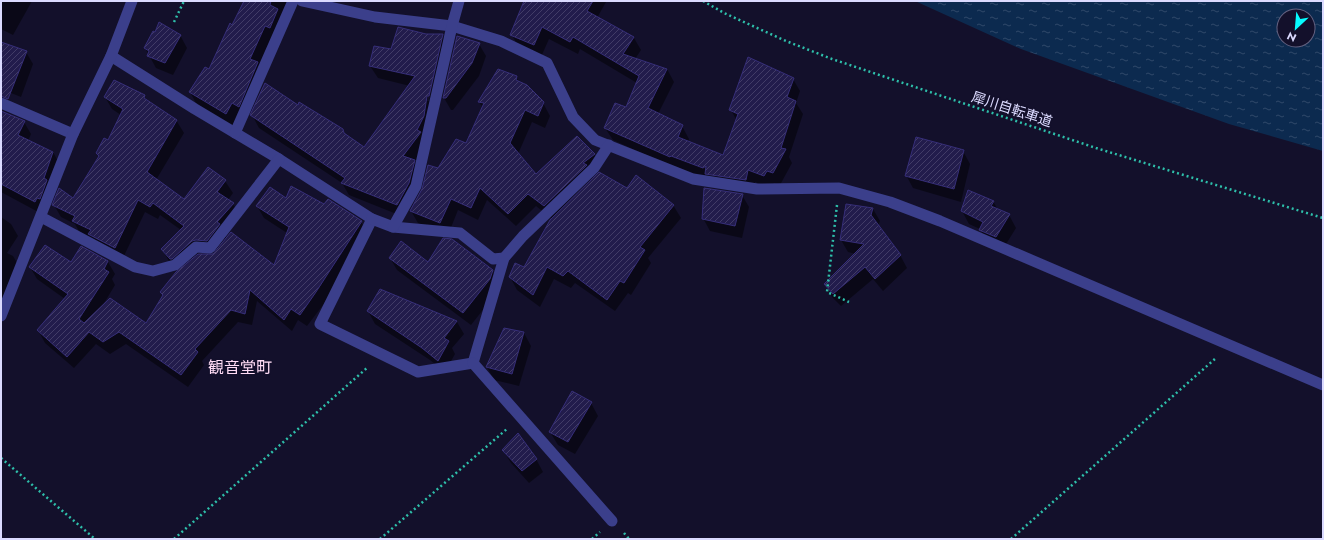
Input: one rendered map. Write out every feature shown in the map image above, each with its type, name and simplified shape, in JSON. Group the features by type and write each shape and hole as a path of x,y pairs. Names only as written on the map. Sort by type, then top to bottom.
{"street":[{"path":"1,316 73,134 111,56 132,1"},
{"path":"235,133 293,1"},
{"path":"302,1 375,17 452,26 501,41 547,63 573,117 595,140 693,179 757,189 839,188 890,202 1323,385"},
{"path":"393,227 416,186 459,1"},
{"path":"111,56 279,159 372,219 393,227 460,233 493,258 504,258"},
{"path":"1,102 73,134"},
{"path":"473,363 504,258 523,236 594,168 609,145"},
{"path":"41,217 135,267 153,271 176,266 196,247 210,248 279,159"},
{"path":"372,219 320,324 418,372 473,363"},
{"path":"473,363 612,521"}],"path":[{"path":"174,22 184,1"},
{"name":"犀川自転車道","path":"703,1 724,13 832,60 1089,145 1323,218"},
{"path":"839,188 827,292 848,302"},
{"path":"1011,539 1230,346"},
{"path":"174,539 382,355"},
{"path":"380,539 521,417"},
{"path":"1,458 95,539"}],"water":[{"path":"915,1 1323,1 1323,151 1229,124 1021,49"}],"building":[{"path":"244,1 271,1 270,5 278,9 270,28 265,26 250,59 258,62 239,107 232,103 226,114 189,92 205,67 209,69 230,23 232,25"},
{"path":"524,1 593,1 587,11 634,37 623,54 667,69 648,108 683,125 678,137 723,155 738,114 729,110 748,57 794,78 787,97 796,101 781,148 786,149 773,173 767,171 764,176 748,170 746,180 705,174 706,166 703,168 671,156 670,157 604,128 615,103 626,107 639,76 573,37 570,42 542,27 534,45 510,35"},
{"path":"159,22 181,35 165,63 147,56 149,51 144,48 153,31 155,32"},
{"path":"398,27 426,34 443,34 429,96 427,96 424,116 417,130 421,132 403,156 415,160 409,183 397,205 341,183 345,178 250,115 265,83 298,105 299,102 343,129 344,133 364,147 415,76 369,66 374,46 391,49"},
{"path":"457,36 480,43 472,63 446,98 443,98"},
{"path":"1,42 27,51 8,99 1,96"},
{"path":"498,69 517,76 516,80 527,85 544,102 538,116 525,110 510,143 536,174 577,136 595,154 583,163 587,165 544,206 528,194 508,214 480,188 471,208 451,199 440,223 410,211 422,189 428,165 438,168 456,139 466,143 484,103 478,102"},
{"path":"114,80 145,95 144,98 177,120 147,172 184,199 208,167 226,180 217,192 234,203 217,222 220,224 207,241 192,241 172,259 170,259 161,249 184,226 153,203 150,207 138,200 115,248 88,234 91,230 72,221 75,216 52,205 59,188 73,198 99,156 96,153 104,138 108,140 123,109 104,97"},
{"path":"1,111 25,121 18,135 53,152 44,178 47,180 40,199 37,198 35,202 1,184"},
{"path":"916,137 964,150 954,189 905,176"},
{"path":"599,172 627,188 636,175 674,205 640,247 645,250 624,283 620,281 607,300 568,271 563,276 547,267 533,295 509,277 515,263 524,267 550,220"},
{"path":"291,186 324,204 328,199 362,221 300,315 291,309 284,320 250,290 245,314 231,310 195,349 198,352 181,375 119,332 103,342 89,332 67,357 37,330 68,294 29,267 45,245 71,262 81,246 108,261 104,269 109,272 79,319 84,323 110,298 146,323 163,295 160,292 176,272 198,254 213,254 231,232 274,265 289,227 256,206 270,187 286,198"},
{"path":"704,188 743,194 735,226 702,219"},
{"path":"968,190 994,201 991,206 1010,214 996,237 979,230 983,222 961,211"},
{"path":"846,204 873,208 871,215 901,255 875,279 865,267 833,294 824,284 864,244 840,240"},
{"path":"443,238 452,239 493,270 490,279 463,313 389,258 401,241 428,262"},
{"path":"380,289 457,321 444,338 449,341 438,361 422,348 367,311"},
{"path":"504,328 524,332 512,374 486,367"},
{"path":"572,391 592,402 568,442 549,432"},
{"path":"518,433 537,459 522,471 502,450"}],"district":[{"name":"観音堂町","path":"240,367"}]}
